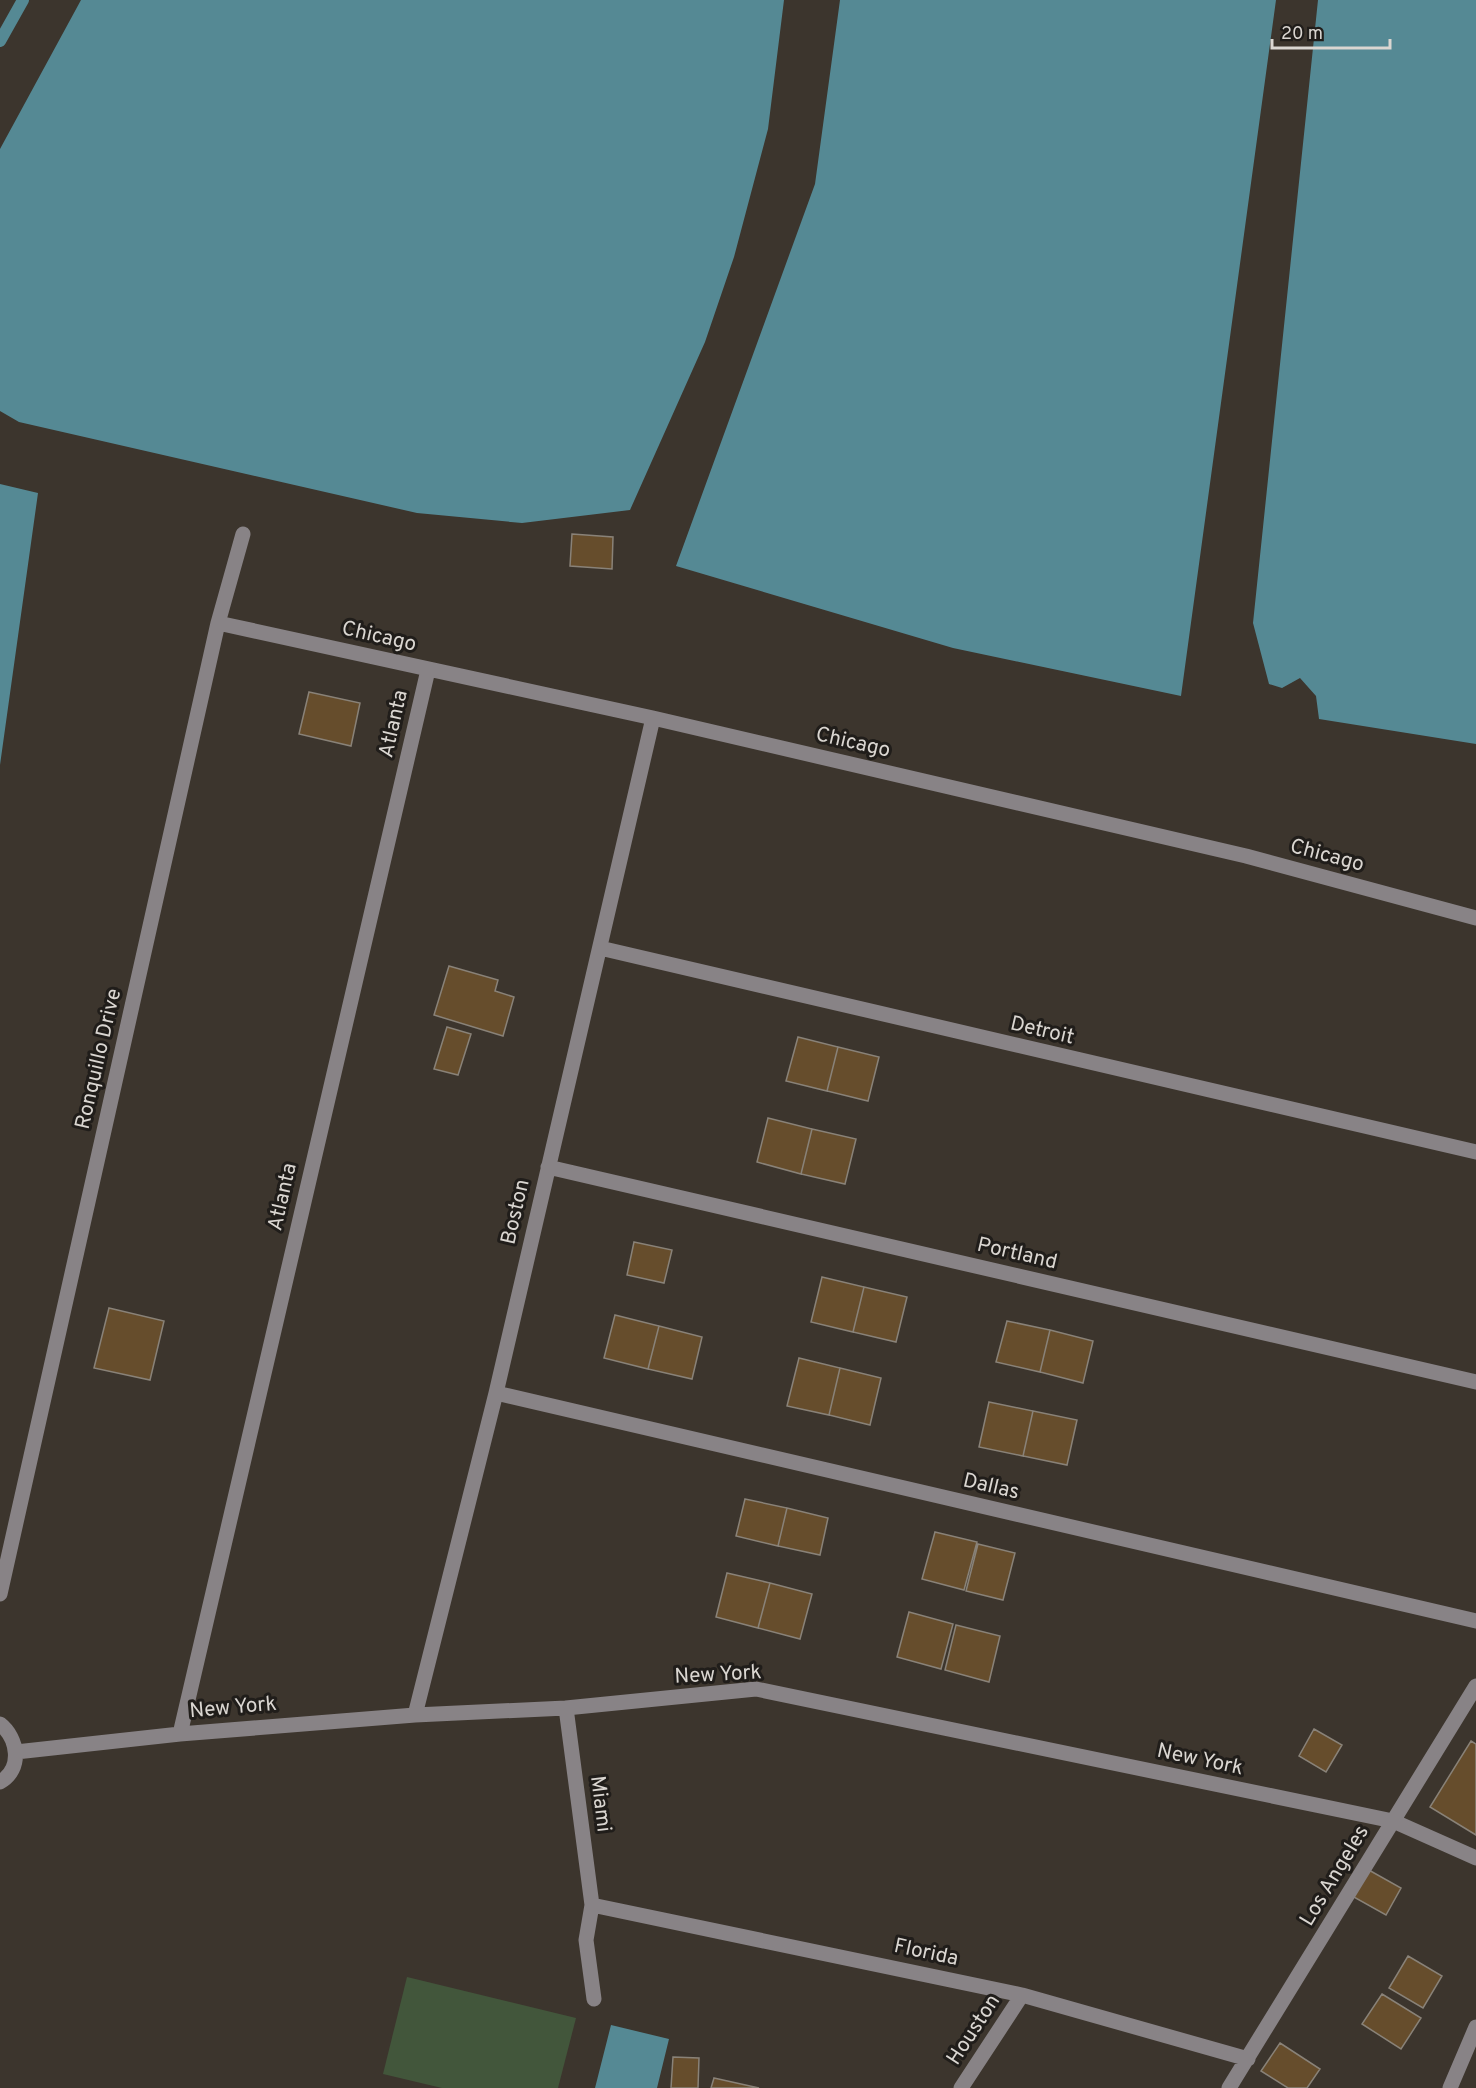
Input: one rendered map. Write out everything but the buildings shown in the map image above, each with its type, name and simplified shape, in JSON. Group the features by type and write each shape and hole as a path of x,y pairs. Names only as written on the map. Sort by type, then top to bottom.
{"street":[{"name":"Ronquillo Drive","path":"0,1594 218,623 243,534"},
{"name":"Chicago","path":"218,623 653,718 1246,856 1476,918"},
{"name":"Atlanta","path":"180,1734 428,670"},
{"name":"Boston","path":"415,1714 496,1393 653,718"},
{"name":"Detroit","path":"600,948 1476,1152"},
{"name":"Portland","path":"548,1167 1476,1382"},
{"name":"Dallas","path":"496,1393 1476,1622"},
{"name":"Los Angeles","path":"1229,2088 1476,1686"},
{"name":"New York","path":"16,1752 180,1734 415,1714 567,1708 756,1689 1393,1821 1476,1858"},
{"name":"Miami","path":"567,1708 592,1905 586,1940 594,1999"},
{"path":"0,1724 12,1737 16,1752 13,1767 0,1782"},
{"name":"Florida","path":"592,1905 1022,1995 1248,2059"},
{"name":"Houston","path":"961,2088 1022,1995"},
{"path":"1450,2088 1476,2027"}],"green space":[{"path":"407,1977 576,2018 558,2088 442,2088 383,2074"}],"water":[{"path":"81,0 784,0 768,129 734,257 705,342 630,510 522,523 417,513 19,422 0,411 0,149"},
{"path":"840,0 1276,0 1181,696 953,648 676,566 815,184"},
{"path":"1318,0 1476,0 1476,744 1319,719 1316,696 1300,678 1282,688 1269,684 1253,623"},
{"path":"0,484 38,493 0,765"},
{"path":"611,2025 669,2039 657,2088 595,2088"}],"waterway":[{"path":"0,41 23,0"}]}
